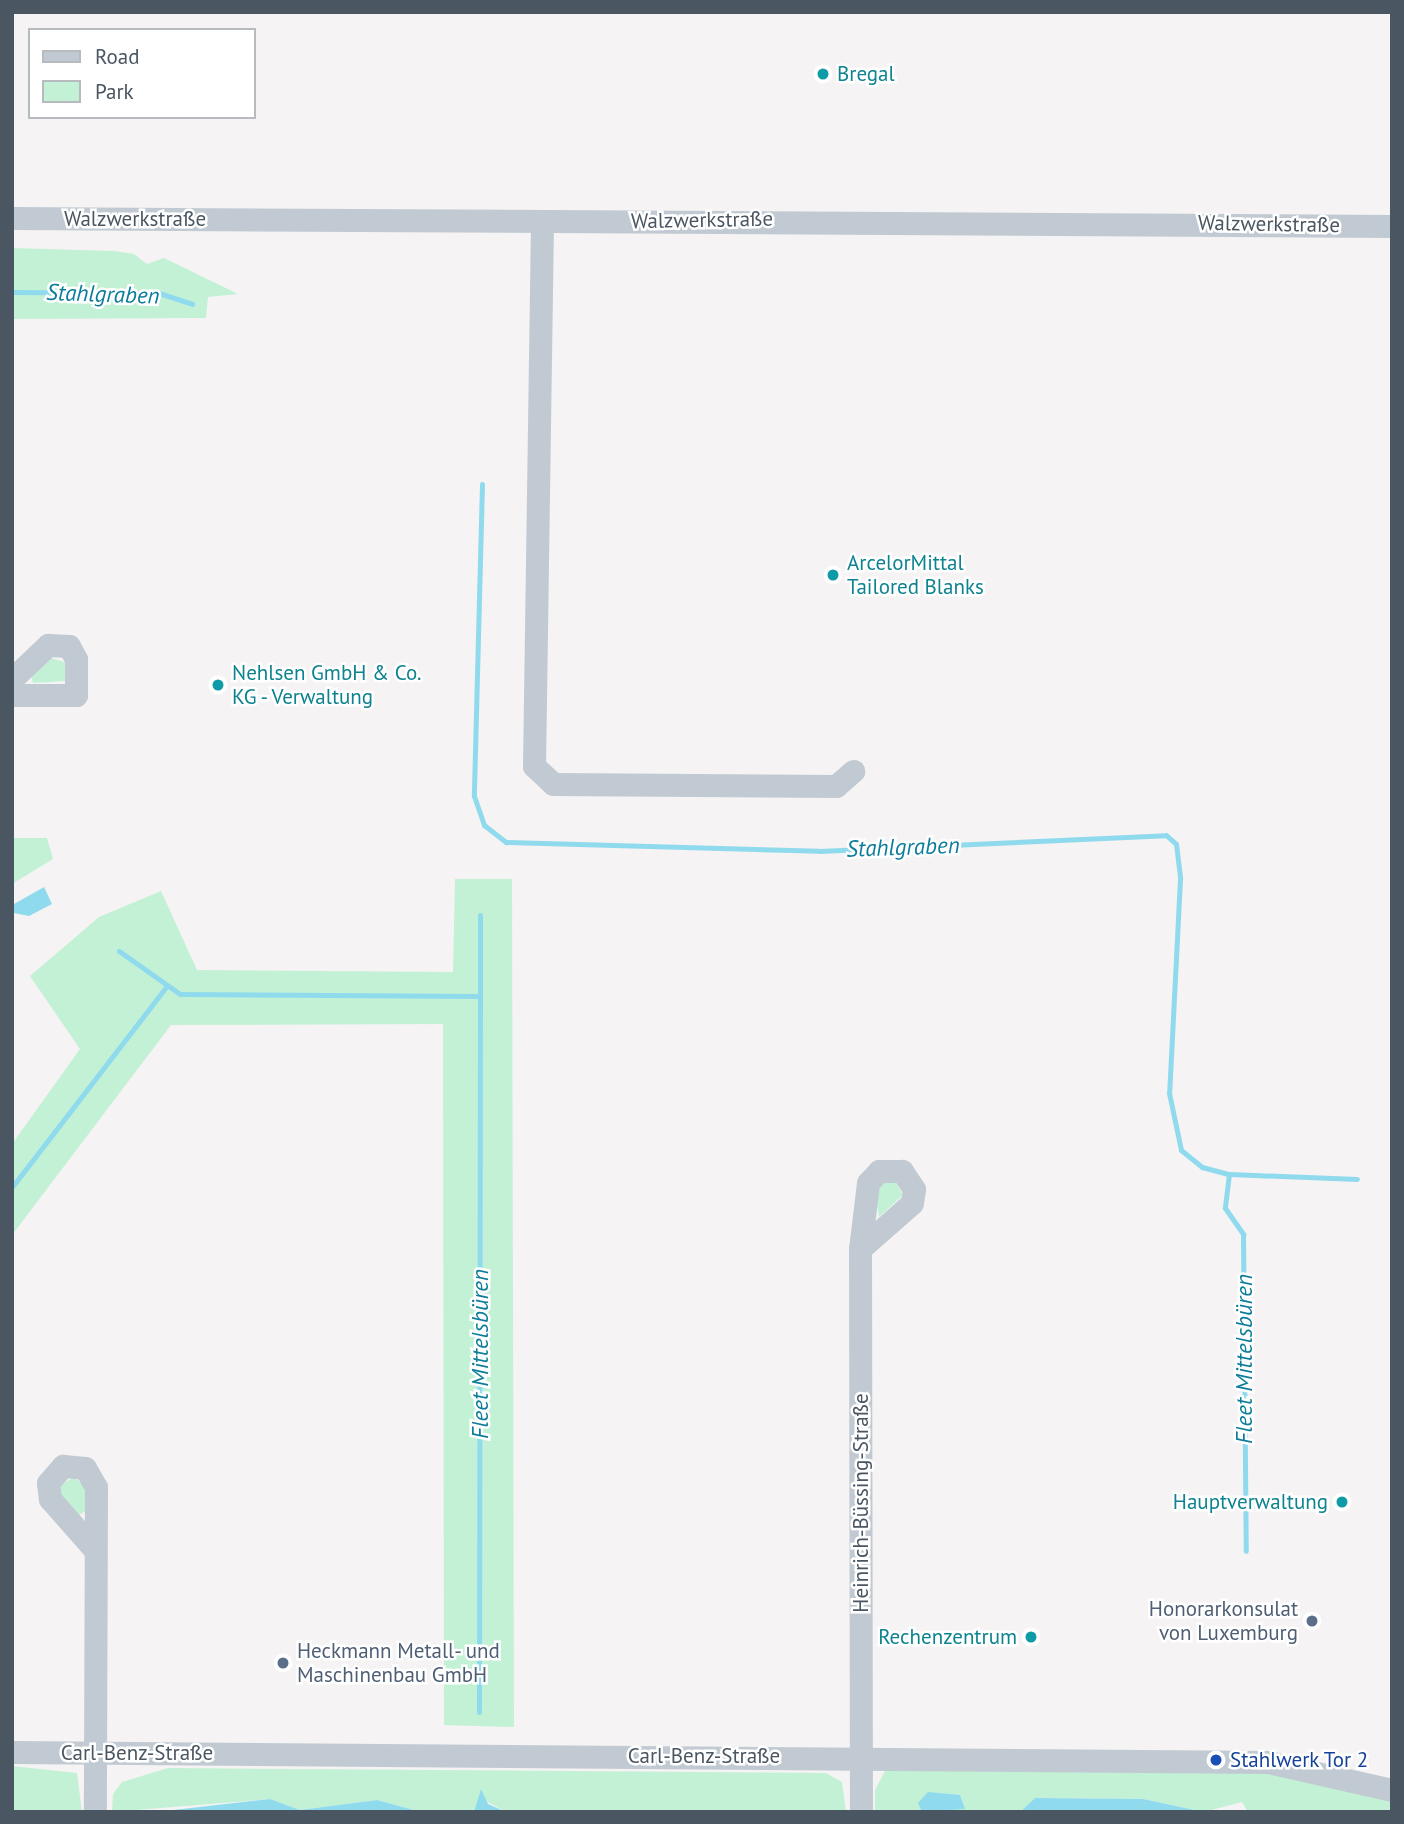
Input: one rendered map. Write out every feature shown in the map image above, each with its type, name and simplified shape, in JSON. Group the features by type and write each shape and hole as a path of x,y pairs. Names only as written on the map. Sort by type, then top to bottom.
{"street":[{"name":"Walzwerkstraße","path":"12,218 1392,226"},
{"path":"541,222 534,766 553,785 836,786 853,771"},
{"path":"12,679 48,645 69,646 76,659 76,695 12,695"},
{"name":"Heinrich-Büssing-Straße","path":"860,1249 861,1812"},
{"path":"94,1549 95,1812"},
{"name":"Carl-Benz-Straße","path":"12,1752 861,1756 1269,1762 1392,1790"}],"green space":[{"path":"12,248 114,251 134,254 147,264 164,258 238,294 208,297 206,318 12,319"},
{"path":"51,658 67,663 65,681 33,683 31,676"},
{"path":"12,838 47,838 53,859 12,884"},
{"path":"455,879 512,879 514,1727 444,1725 443,1024 171,1025 12,1235 12,1144 80,1049 30,976 99,917 161,891 197,970 453,972"},
{"path":"883,1181 896,1183 903,1195 879,1217 875,1192"},
{"path":"74,1477 85,1486 85,1511 79,1515 60,1499 59,1486"},
{"path":"12,1766 77,1773 82,1812 12,1812"},
{"path":"168,1768 826,1773 842,1782 846,1812 506,1812 484,1800 474,1812 421,1812 377,1800 300,1810 270,1799 112,1812 113,1794 122,1782"},
{"path":"885,1771 1265,1771 1371,1793 1392,1802 1392,1812 1248,1812 1242,1802 1204,1812 1143,1799 1035,1798 1020,1812 875,1812 875,1790"}],"water":[{"path":"44,887 52,904 29,916 14,913 14,904"},
{"path":"481,1789 488,1804 506,1812 474,1812"},
{"path":"928,1792 960,1795 965,1809 922,1812 918,1803"},
{"path":"1035,1798 1143,1799 1204,1812 1020,1812"},
{"path":"270,1799 300,1810 377,1800 421,1812 156,1812"}],"waterway":[{"name":"Stahlgraben","path":"12,292 159,293 192,304"},
{"name":"Stahlgraben","path":"482,484 474,796 484,825 506,842 819,851 1166,835 1176,844 1180,879 1169,1093 1181,1150 1202,1167 1229,1174 1357,1179"},
{"name":"Fleet Mittelsbüren","path":"480,915 480,996"},
{"name":"Fleet Mittelsbüren","path":"119,951 180,994 480,996 479,1712"},
{"name":"Fleet Mittelsbüren","path":"12,1187 166,987"},
{"name":"Fleet Mittelsbüren","path":"1229,1174 1225,1208 1243,1234 1246,1551"}],"place":[{"name":"Bregal","path":"823,74"},
{"name":"ArcelorMittal Tailored Blanks","path":"833,575"},
{"name":"Nehlsen GmbH & Co. KG - Verwaltung","path":"218,685"},
{"name":"Hauptverwaltung","path":"1342,1502"},
{"name":"Honorarkonsulat von Luxemburg","path":"1312,1621"},
{"name":"Rechenzentrum","path":"1031,1637"},
{"name":"Heckmann Metall- und Maschinenbau GmbH","path":"283,1663"},
{"name":"Stahlwerk Tor 2","path":"1216,1760"}]}
